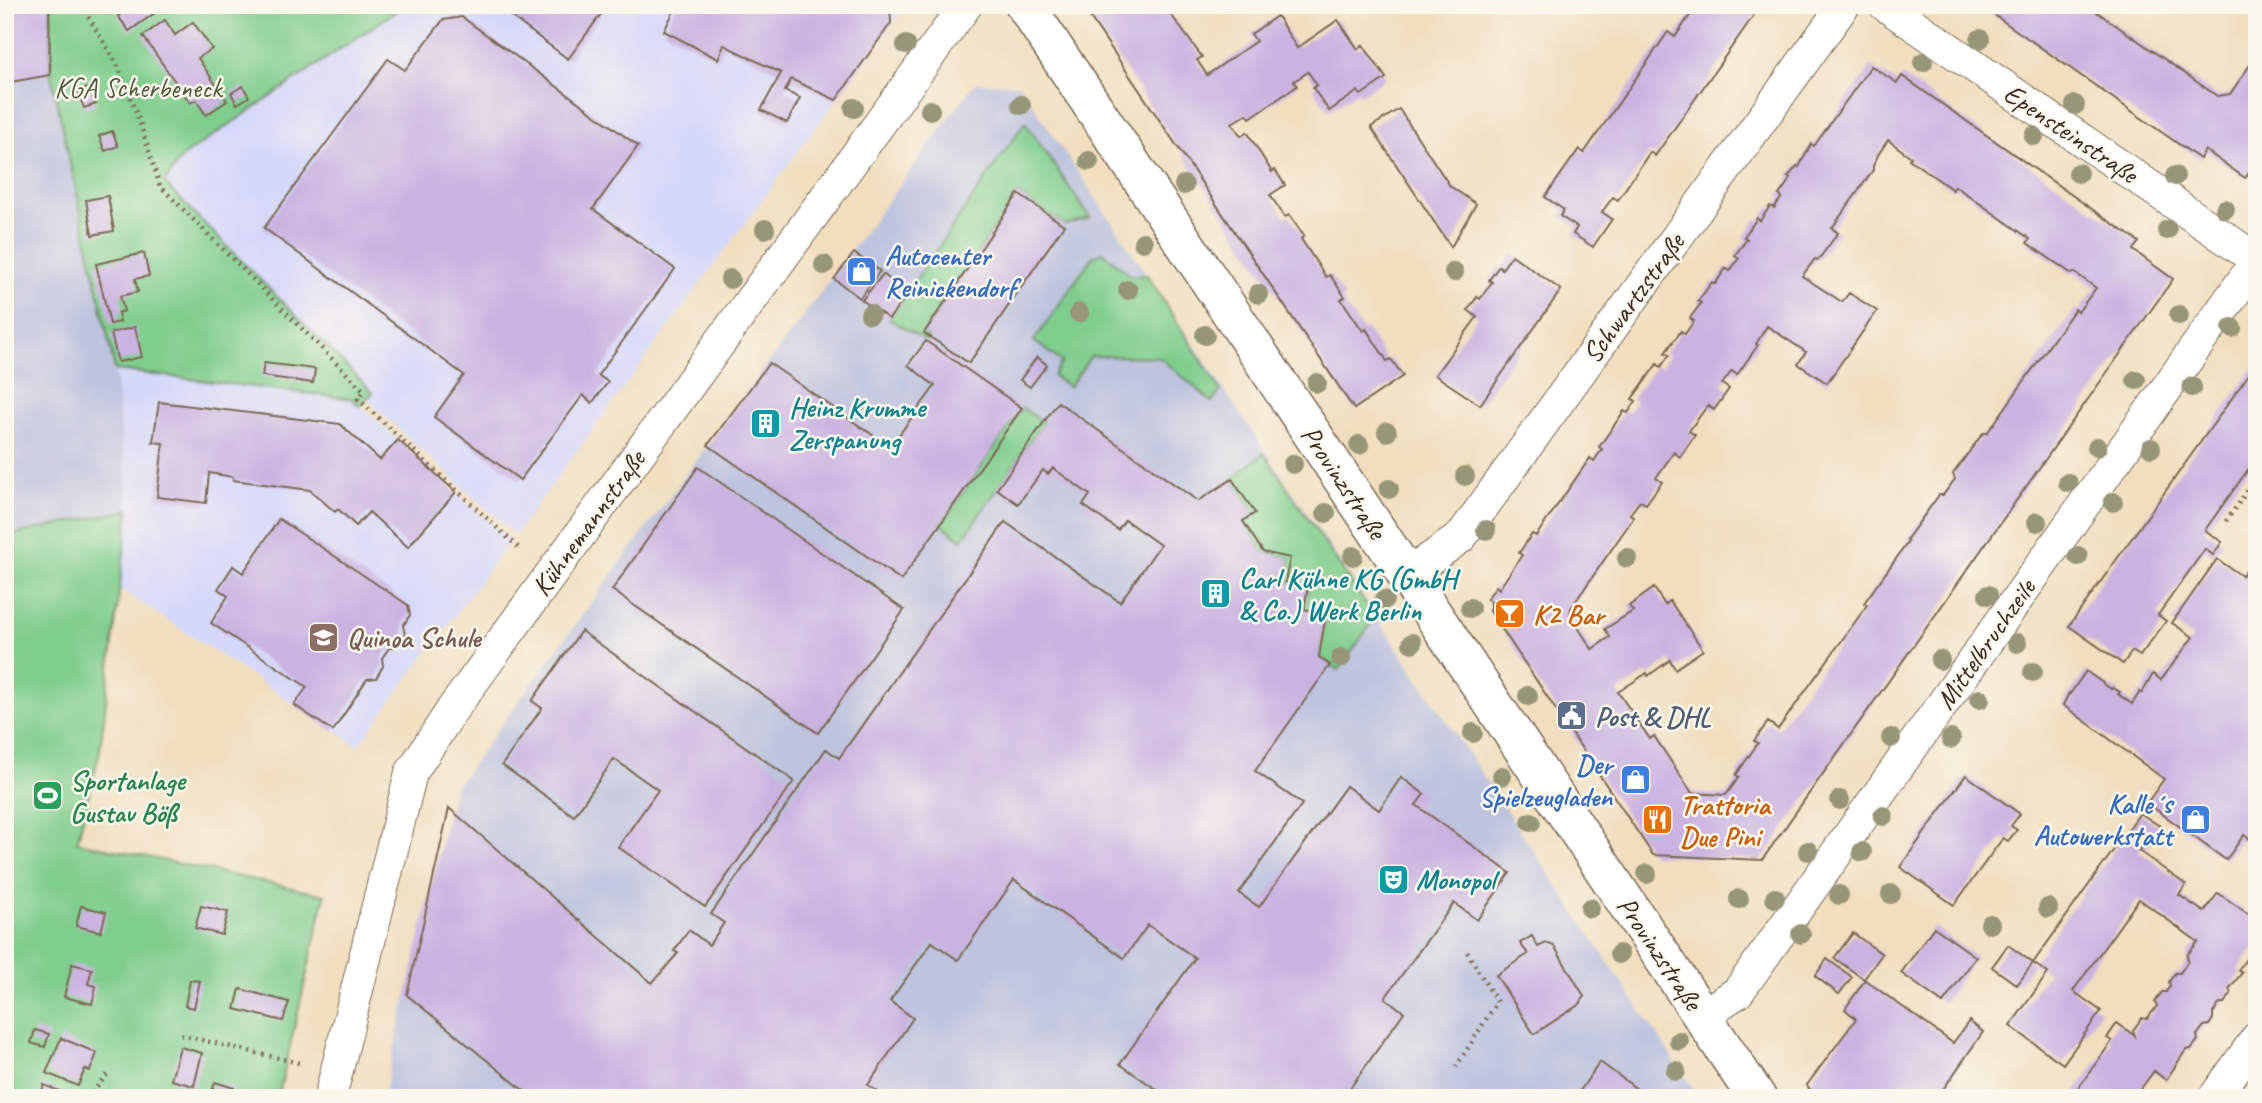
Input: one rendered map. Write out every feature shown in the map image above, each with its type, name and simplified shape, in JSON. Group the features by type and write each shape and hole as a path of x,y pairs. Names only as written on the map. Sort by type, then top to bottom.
{"main road":[{"name":"Provinzstraße","path":"1025,5 1758,1098"}],"street":[{"name":"Kühnemannstraße","path":"330,1098 411,773 452,710 966,5"},
{"name":"Schwartzstraße","path":"1407,575 1461,537 1844,5"},
{"name":"Epensteinstraße","path":"1885,5 2257,261"},
{"name":"Mittelbruchzeile","path":"1703,1016 1738,992 2257,261"},
{"path":"2214,1098 2257,1038"}],"path":[{"path":"81,5 117,64 139,120 160,186 364,391 358,399 519,548"},
{"path":"2226,521 2257,477"},
{"path":"1456,1067 1497,1002 1467,952"},
{"path":"181,1035 299,1063"},
{"path":"88,1098 110,1071"}],"shaded area":[{"path":"5,5 51,5 51,74 115,370 129,510 5,536"},
{"path":"405,5 906,5 515,535 366,399 372,392 164,183 182,157"},
{"path":"975,83 1019,84 1696,1093 1693,1098 383,1098 454,789"},
{"path":"115,370 353,399 510,541 358,746 120,589 129,510"}],"green space":[{"name":"KGA Scherbeneck","path":"51,5 405,5 182,157 164,183 373,393 359,406 353,399 115,370 51,74"},
{"path":"1025,122 1090,218 1064,225 1018,194 924,332 929,336 926,341 889,319"},
{"path":"1103,252 1131,276 1147,275 1221,391 1212,402 1159,357 1091,356 1069,387 1053,376 1062,362 1034,341 1093,256"},
{"path":"1022,408 1044,422 962,540 941,524"},
{"path":"1264,453 1375,618 1339,670 1319,657 1326,614 1304,609 1308,586 1285,582 1290,558 1263,552 1243,521 1254,512 1232,479"},
{"path":"129,510 100,751 77,842 325,895 278,1098 5,1098 5,536"}],"building":[{"path":"5,5 49,5 50,75 5,83"},
{"path":"133,5 166,5 129,31 118,16"},
{"path":"496,5 590,5 601,14 568,59"},
{"path":"677,5 890,5 891,23 836,100 791,79 785,91 800,98 787,123 761,110 781,73 724,45 718,59 664,31"},
{"path":"1082,5 1164,5 1202,57 1197,60 1207,75 1256,41 1251,34 1277,16 1297,48 1338,20 1358,49 1363,45 1386,78 1361,95 1358,91 1329,111 1313,88 1317,85 1308,72 1294,81 1297,86 1250,118 1247,114 1232,123 1241,136 1247,132 1272,172 1275,170 1285,185 1270,195 1285,217 1289,215 1304,236 1301,239 1326,277 1330,275 1345,297 1341,299 1363,331 1366,329 1387,361 1391,359 1403,376 1354,409"},
{"path":"1697,5 1761,5 1655,156 1650,152 1618,200 1613,197 1602,212 1612,219 1593,247 1573,234 1577,227 1560,216 1564,210 1545,197 1579,149 1584,153 1668,32 1675,37"},
{"path":"1980,5 2087,5 2217,96 2230,94 2257,55 2257,162 2245,178 2205,150 2200,159"},
{"path":"462,17 638,146 593,209 675,269 598,375 608,382 592,403 583,395 520,480 434,417 464,375 264,228 388,59 405,70 443,20"},
{"path":"165,20 175,35 193,22 212,49 198,58 227,101 206,115 196,100 190,103 143,36"},
{"path":"1871,66 1897,83 1902,76 2139,242 2133,250 2173,279 1762,860 1653,855 1490,611 1491,602 1487,599 1496,586 1499,589 1522,555 1519,553 1532,534 1536,536 1590,458 1594,461 1602,449 1599,447 1624,411 1628,413 1636,401 1632,399 1657,364 1661,367 1669,355 1665,353 1681,331 1685,334 1694,321 1690,318 1701,303 1698,301 1726,268 1730,271 1739,258 1735,255 1747,239 1744,237 1757,218 1760,221 1770,206 1774,208 1791,178 1788,177 1799,167 1811,144 1814,146","holes":["1888,140 1911,157 1909,159 1953,190 1955,186 2030,239 2027,243 2096,288 2078,312 2075,309 1993,425 1987,433 1983,433 1953,474 1955,479 1943,495 1939,495 1907,539 1908,542 1864,603 1867,604 1865,608 1778,729 1768,722 1754,741 1758,743 1726,795 1692,793 1654,736 1650,739 1618,692 1670,660 1675,669 1703,650 1670,601 1665,605 1654,588 1629,606 1633,611 1605,629 1610,637 1592,649 1570,615 1571,608 1634,517 1630,514 1640,501 1646,504 1662,482 1656,478 1674,452 1680,457 1695,435 1689,431 1708,405 1714,410 1729,389 1722,384 1732,371 1737,375 1758,345 1756,344 1767,326 1806,352 1798,364 1827,383 1877,311 1849,293 1842,302 1802,276 1838,233 1832,228 1873,170 1878,155"]},
{"path":"243,86 249,97 237,104 231,93"},
{"path":"90,87 96,104 84,108 78,92"},
{"path":"1399,109 1450,186 1476,204 1451,247 1371,127"},
{"path":"112,131 118,146 105,151 99,136"},
{"path":"1018,194 1064,225 969,363 924,333"},
{"path":"108,196 114,231 92,235 86,200"},
{"path":"144,253 149,276 135,279 138,292 120,296 124,311 118,313 120,322 110,324 96,264"},
{"path":"854,253 880,271 860,298 834,279"},
{"path":"1512,255 1561,290 1480,405 1435,375 1477,317 1468,310 1492,282 1489,280 1499,266 1502,269"},
{"path":"883,274 908,294 889,319 862,300"},
{"path":"135,327 142,357 118,362 111,333"},
{"path":"926,341 1022,408 901,580 708,445 769,363 890,447 935,386 908,365"},
{"path":"1037,357 1047,365 1030,387 1020,380"},
{"path":"264,363 315,369 313,383 262,376"},
{"path":"2257,363 2257,457 2205,530 2222,542 2213,555 2205,549 2158,615 2166,621 2140,656 2132,651 2123,664 2069,626"},
{"path":"159,402 340,424 380,460 398,440 456,492 408,547 369,512 356,526 338,509 335,512 310,490 233,480 233,477 209,473 206,503 157,497 163,443 153,442"},
{"path":"1058,402 1198,501 1232,479 1255,513 1243,521 1263,552 1290,558 1285,582 1308,586 1304,609 1326,614 1319,657 1330,665 1255,771 1302,804 1239,893 1259,907 1346,786 1379,810 1401,777 1424,794 1416,805 1510,873 1477,920 1454,903 1385,998 1404,1012 1343,1098 1169,1098 1120,1064 1195,958 1148,925 1124,958 1014,880 958,960 932,942 890,1001 913,1018 868,1085 887,1098 533,1098 407,995 449,808 652,983 678,953 674,951 689,930 709,945 724,923 711,914 826,749 839,758 1005,522 1120,602 1160,545 1125,520 1118,530 1083,505 1090,495 1053,468 1048,474 1043,470 1018,504 997,489"},
{"path":"698,467 904,610 818,733 612,590"},
{"path":"279,519 408,605 410,615 403,626 405,634 397,646 389,648 382,658 383,666 376,678 367,679 333,731 294,705 307,687 211,623 228,596 218,589 233,566 243,573"},
{"path":"2217,559 2242,576 2252,563 2257,566 2257,845 2244,835 2226,860 2147,803 2164,779 2063,705 2086,671 2111,689 2120,692 2118,694 2132,704 2153,674 2161,680 2193,637 2172,623"},
{"path":"581,631 794,781 705,907 618,847 658,790 614,759 574,816 502,765 542,708 532,701"},
{"path":"1966,775 2020,814 2011,826 2017,830 2008,841 2003,838 1954,905 1900,867"},
{"path":"2140,813 2161,827 2147,847 2143,844 2139,851 2186,885 2179,895 2204,912 2218,893 2257,920 2257,944 2238,970 2242,973 2229,989 2231,994 2224,1003 2220,1003 2209,1025 2204,1026 2197,1035 2198,1040 2191,1049 2186,1050 2166,1080 2154,1071 2137,1094 2142,1098 2071,1098 2112,1041 2107,1038 2117,1023 2135,1036 2133,1030 2142,1018 2147,1019 2157,1006 2155,1002 2162,992 2166,992 2175,973 2180,973 2188,961 2187,955 2198,942 2139,899 2073,991 2101,1011 2063,1064 2010,1026 2048,973 2033,963"},
{"path":"81,906 106,912 101,932 76,926"},
{"path":"201,906 228,912 222,935 195,928"},
{"path":"1934,927 1976,957 1943,1003 1901,973"},
{"path":"1853,933 1882,954 1864,979 1834,958"},
{"path":"1532,936 1538,947 1546,943 1554,946 1584,996 1580,1004 1534,1034 1496,975 1528,954 1520,943"},
{"path":"2008,945 2033,963 2017,985 1992,967"},
{"path":"1827,959 1852,977 1839,994 1815,976"},
{"path":"72,964 92,969 88,984 96,986 92,1004 64,997"},
{"path":"190,980 200,981 194,1008 185,1006"},
{"path":"1865,980 1953,1043 1969,1021 1983,1032 1937,1098 1815,1098 1807,1085 1856,1019 1845,1009"},
{"path":"240,989 289,1002 283,1021 235,1009"},
{"path":"35,1030 49,1034 45,1047 31,1043"},
{"path":"61,1038 97,1053 90,1071 85,1069 78,1086 46,1073"},
{"path":"180,1047 202,1053 194,1086 171,1080"},
{"path":"1600,1062 1645,1095 1643,1098 1575,1098"},
{"path":"215,1082 234,1088 232,1095 239,1098 210,1098"},
{"path":"44,1085 76,1098 39,1098"}],"place":[{"name":"Autocenter Reinickendorf","path":"862,271"},
{"name":"Heinz Krumme Zerspanung","path":"766,423"},
{"name":"Carl Kühne KG (GmbH & Co.) Werk Berlin","path":"1216,594"},
{"name":"K2 Bar","path":"1510,614"},
{"name":"Quinoa Schule","path":"324,637"},
{"name":"Post & DHL","path":"1572,716"},
{"name":"Der Spielzeugladen","path":"1635,780"},
{"name":"Sportanlage Gustav Böß","path":"47,796"},
{"name":"Kalle´s Autowerkstatt","path":"2195,819"},
{"name":"Trattoria Due Pini","path":"1657,820"},
{"name":"Monopol","path":"1393,879"}]}
